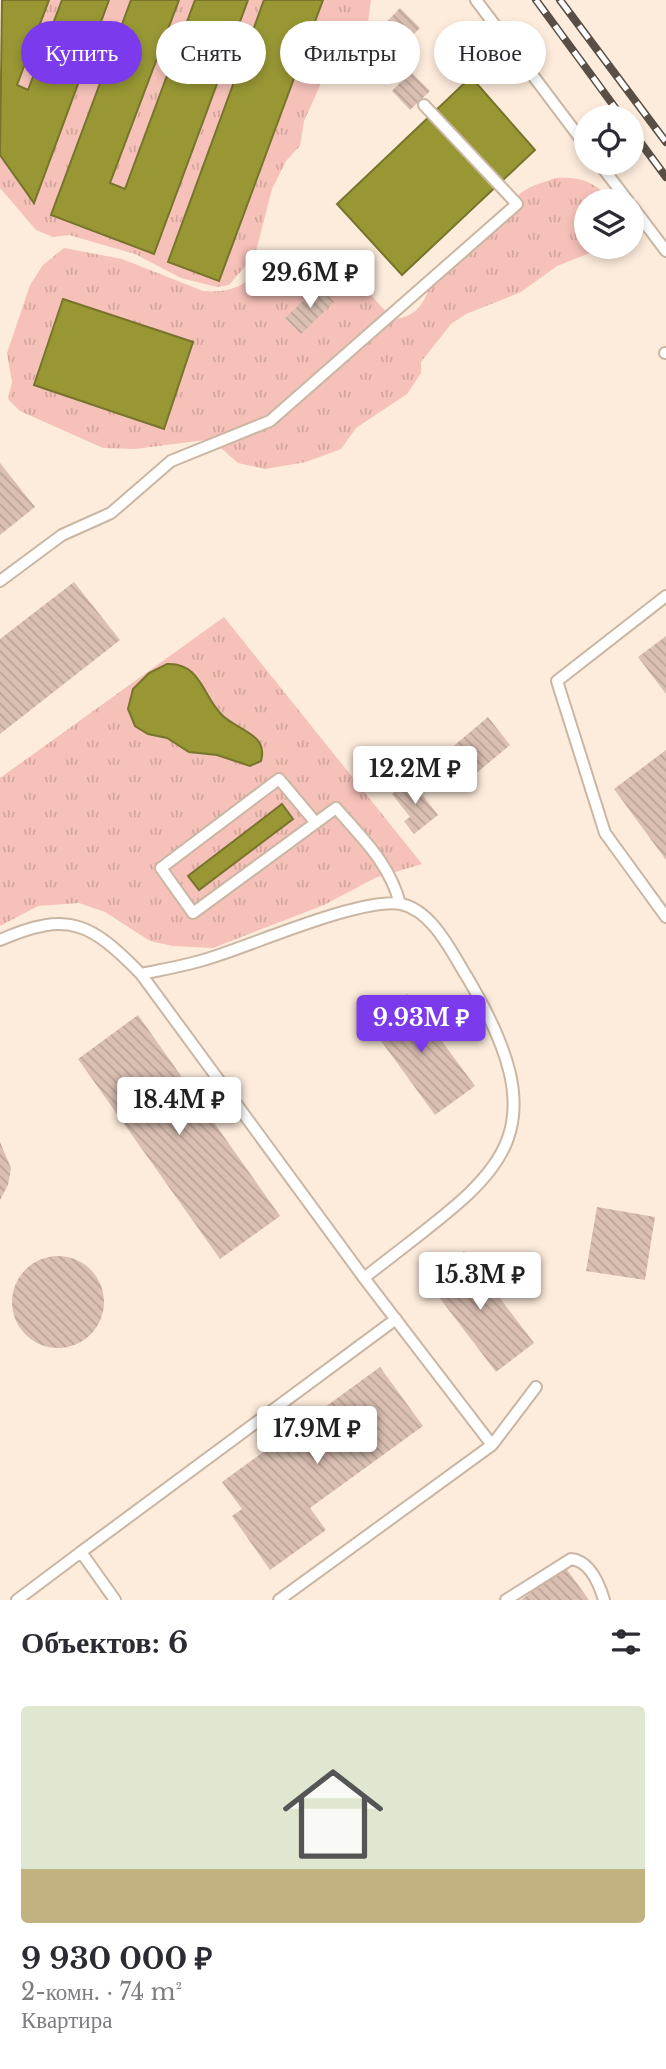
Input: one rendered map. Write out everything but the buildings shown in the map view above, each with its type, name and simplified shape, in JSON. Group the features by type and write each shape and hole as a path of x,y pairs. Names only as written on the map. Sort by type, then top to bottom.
{"lane":[{"path":"476,0 574,130"},
{"path":"0,581 62,535 111,513 170,461 270,421 517,204 425,105"},
{"path":"608,175 619,189"},
{"path":"644,222 666,251"},
{"path":"666,596 557,681 605,833 666,916"},
{"path":"316,823 279,779 161,868 193,912 316,823 336,808 380,858 394,882 400,904"},
{"path":"141,974 209,959 329,916 373,906 400,904 426,918 454,956 490,1016 511,1072 515,1116 510,1139 498,1163 474,1191 363,1278"},
{"path":"0,940 27,928 54,922 75,926 107,939 141,974 363,1278 492,1445"},
{"path":"17,1600 396,1319"},
{"path":"279,1600 492,1445 536,1387"},
{"path":"81,1552 116,1600"},
{"path":"506,1600 571,1559 585,1564 604,1600"}],"green space":[{"path":"49,0 62,0 54,21 41,21"},
{"path":"109,0 131,0 123,21 101,21"},
{"path":"179,0 195,0 187,21 171,21"},
{"path":"248,0 264,0 256,21 240,21"},
{"path":"323,0 371,0 368,21 315,21"},
{"path":"156,61 156,84 164,84 125,189 110,184"},
{"path":"21,74 21,84 30,84 28,90 17,85"},
{"path":"78,84 100,84 51,215 154,254 217,84 233,84 168,261 219,281 292,84 321,84 304,121 300,146 286,161 272,189 255,255 229,285 217,287 181,278 135,254 69,235 53,237 36,230 0,188 0,155 34,203"},
{"path":"556,178 572,178 600,189 574,189 575,259 557,266 521,292 466,314 451,324 421,362 421,373 407,394 356,428 341,449 306,462 265,469 238,463 214,442 205,440 135,449 103,448 20,411 8,399 12,382 7,353 30,285 43,265 64,248 122,259 203,291 227,290 244,283 280,256 296,253 317,258 348,274 395,319 415,311 444,261 489,228 516,197 529,188"},
{"path":"224,617 422,864 375,878 324,905 213,948 173,946 150,941 105,912 79,903 38,906 0,926 0,778"}],"shaded area":[{"path":"2,0 49,0 41,21 21,21 21,74 17,85 28,90 30,84 78,84 34,203 0,155"},
{"path":"62,0 109,0 101,21 54,21"},
{"path":"131,0 179,0 171,21 156,21 156,61 110,183 125,189 164,84 217,84 154,254 51,215 100,84 142,84 142,21 123,21"},
{"path":"195,0 248,0 240,21 187,21"},
{"path":"264,0 323,0 315,21 280,21 280,84 292,84 219,281 168,262 233,84 266,84 266,21 256,21"},
{"path":"464,84 477,84 535,150 402,275 337,204"},
{"path":"63,299 193,342 164,429 34,385"},
{"path":"167,664 187,668 194,674 221,714 256,738 262,752 261,761 250,766 217,755 189,752 167,738 148,734 135,726 128,709 133,689 149,673"},
{"path":"282,804 293,819 199,890 188,876"}],"railway":[{"path":"536,0 613,105"},
{"path":"560,0 666,142"},
{"path":"644,147 666,177"}]}
